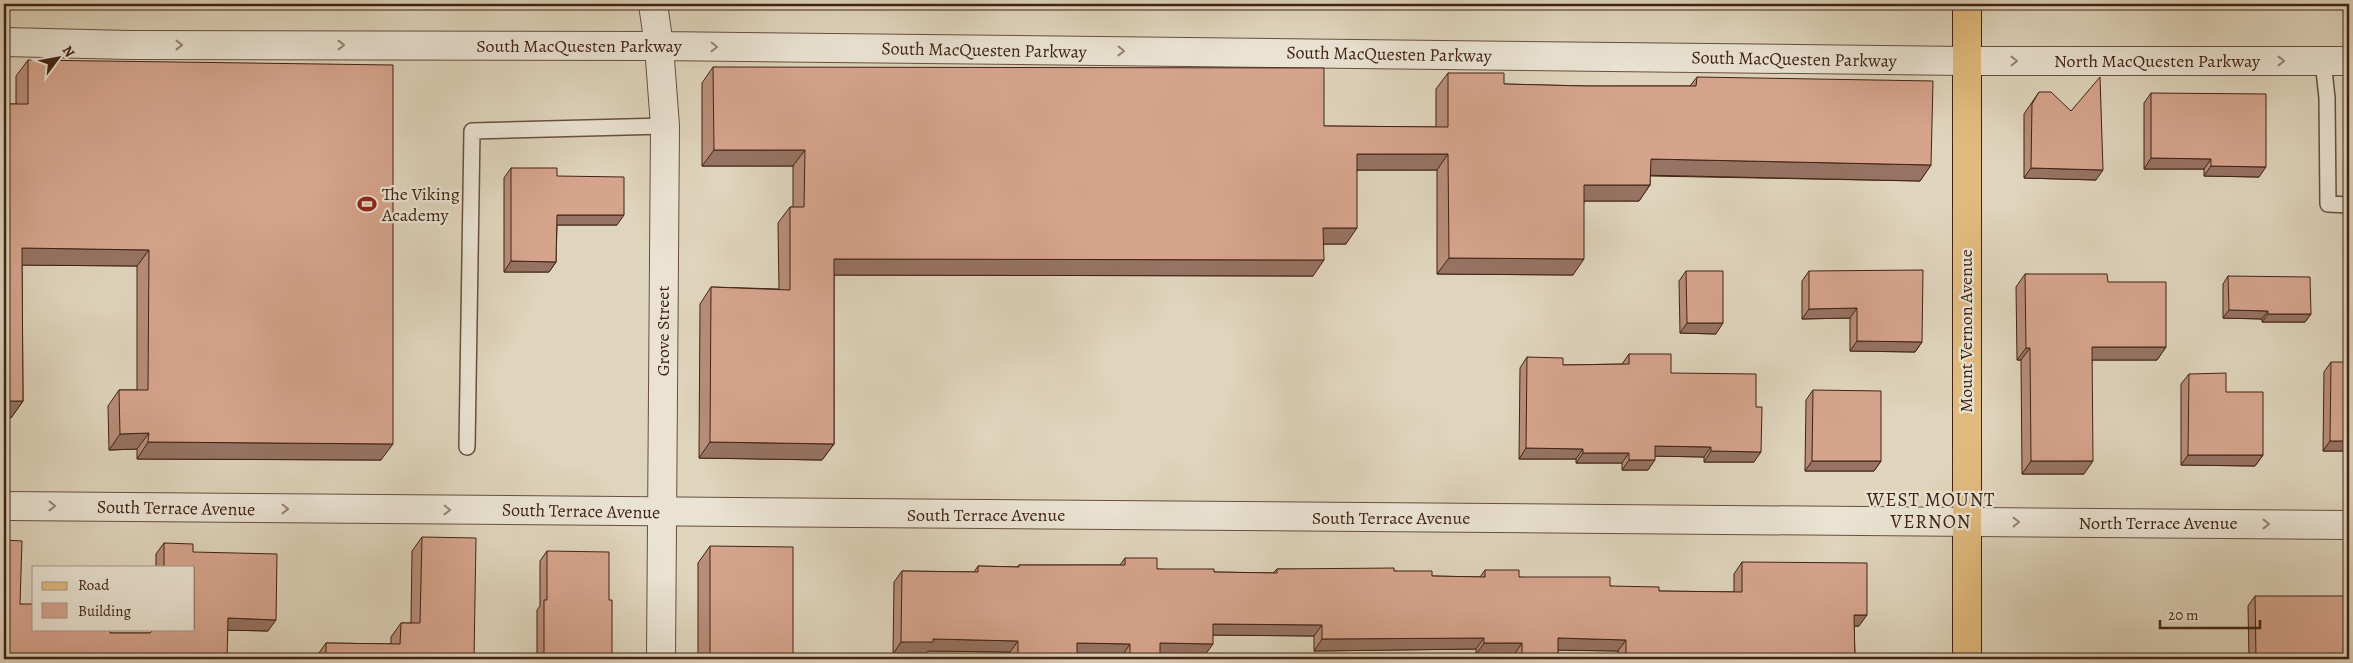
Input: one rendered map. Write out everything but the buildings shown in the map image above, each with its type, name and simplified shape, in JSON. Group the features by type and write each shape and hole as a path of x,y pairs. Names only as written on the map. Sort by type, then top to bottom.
{"main road":[{"name":"Mount Vernon Avenue","path":"1966,659 1965,61 1967,4"}],"street":[{"name":"Grove Street","path":"653,4 659,46 665,126 660,659"},
{"name":"South MacQuesten Parkway","path":"4,42 150,45 659,46 1965,61"},
{"name":"North MacQuesten Parkway","path":"1965,61 2336,61"},
{"name":"South Terrace Avenue","path":"4,506 1967,522"},
{"name":"North Terrace Avenue","path":"1967,522 2349,525"}],"lane":[{"path":"2336,61 2327,98 2328,204 2349,204"},
{"path":"467,447 472,132 665,126"}],"place":[{"name":"The Viking Academy","path":"367,204"}],"district":[{"name":"WEST MOUNT VERNON","path":"1931,510"}]}
